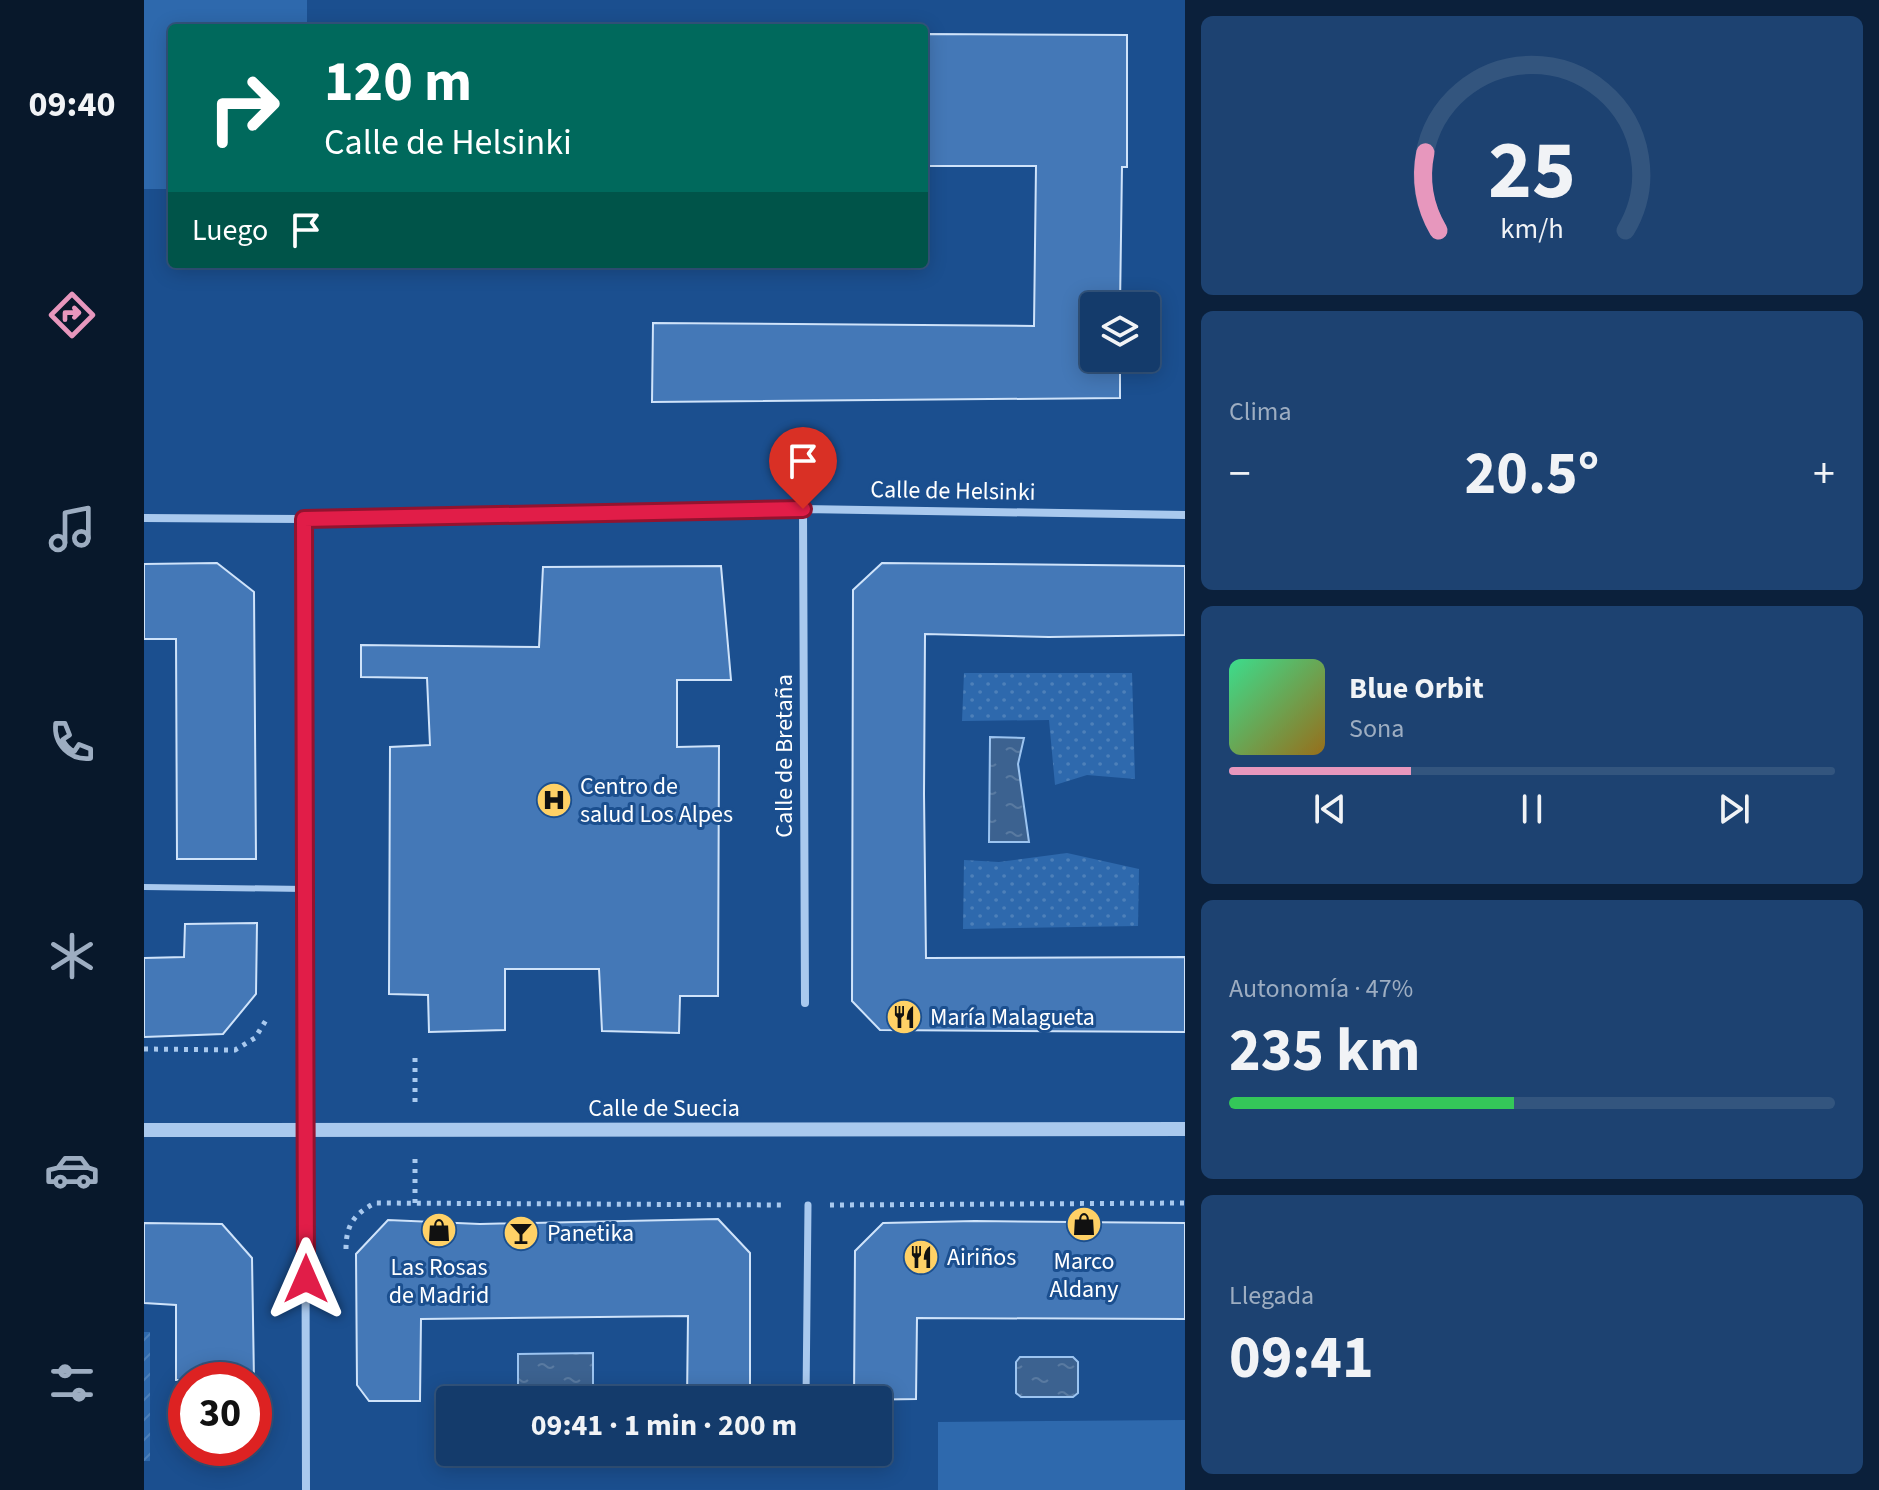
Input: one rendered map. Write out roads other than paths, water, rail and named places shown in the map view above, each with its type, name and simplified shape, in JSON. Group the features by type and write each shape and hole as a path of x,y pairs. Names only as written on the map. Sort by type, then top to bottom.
{"street":[{"name":"Calle de Helsinki","path":"144,518 304,519 803,509 1185,515"},
{"name":"Calle de Bretaña","path":"803,509 805,1003"},
{"path":"304,519 306,1490"},
{"name":"Calle de Suecia","path":"144,1130 1185,1129"},
{"path":"806,1386 808,1205"}],"lane":[{"path":"144,887 305,889"}],"water":[{"path":"990,737 1024,738 1018,764 1029,842 989,842"},
{"path":"593,1353 593,1386 518,1386 518,1354"},
{"path":"1020,1357 1073,1357 1078,1362 1078,1393 1073,1397 1021,1397 1016,1393 1016,1362"}],"place":[{"name":"Centro de salud Los Alpes","path":"554,800"},
{"name":"María Malagueta","path":"904,1017"},
{"name":"Marco Aldany","path":"1084,1224"},
{"name":"Las Rosas de Madrid","path":"439,1230"},
{"name":"Panetika","path":"521,1233"},
{"name":"Airiños","path":"921,1257"}]}
